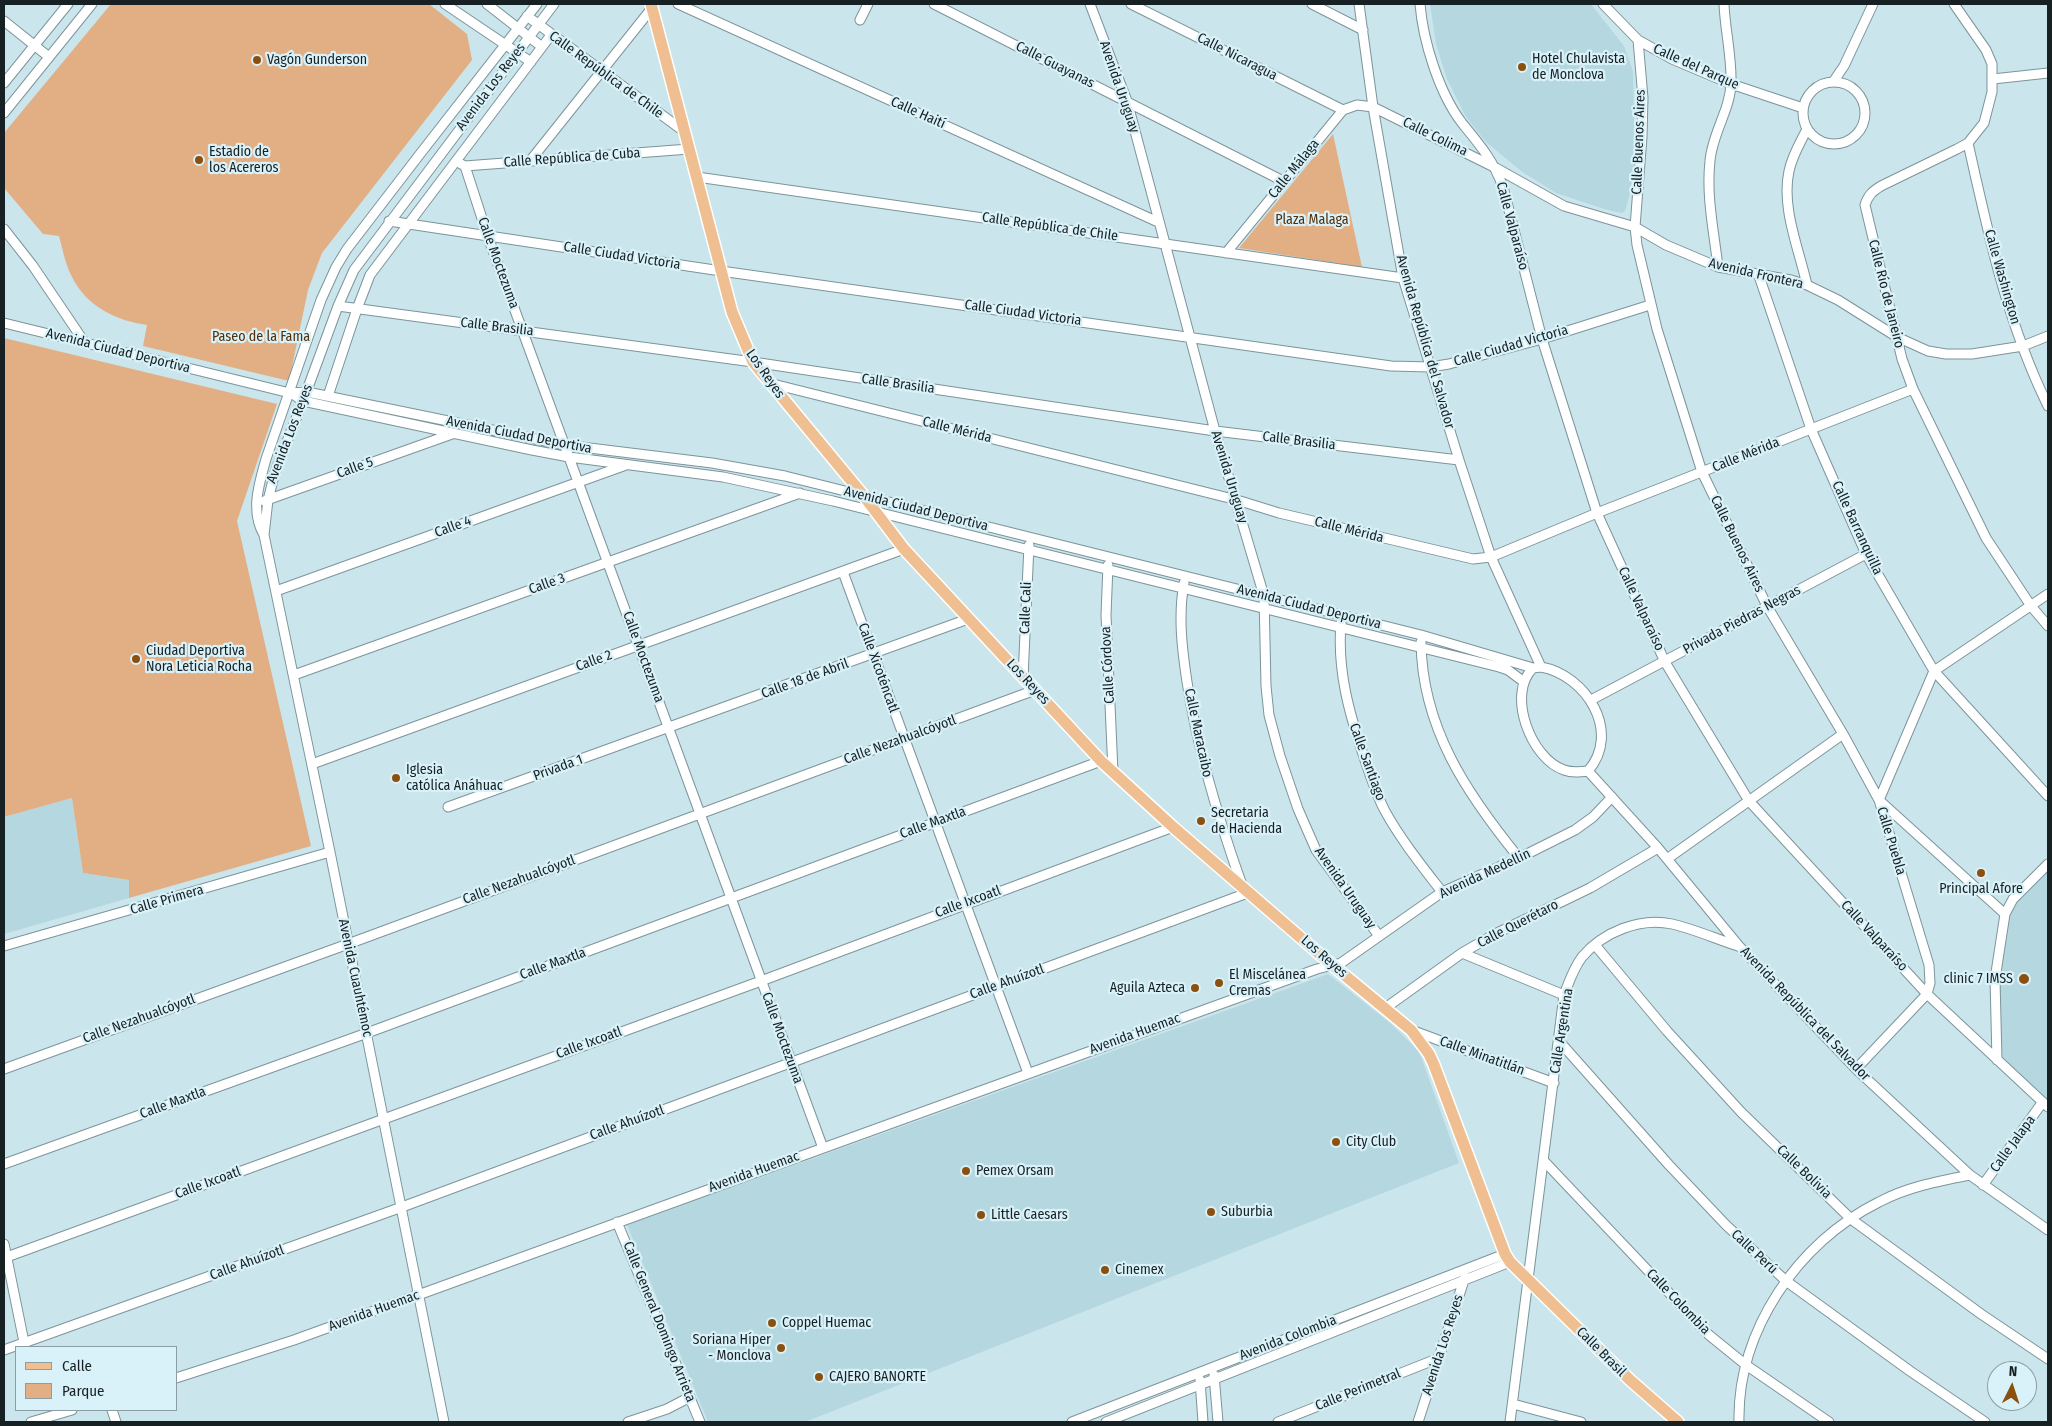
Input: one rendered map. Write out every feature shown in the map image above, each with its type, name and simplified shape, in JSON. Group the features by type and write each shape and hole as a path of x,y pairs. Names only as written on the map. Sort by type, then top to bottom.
{"main road":[{"name":"Los Reyes","path":"651,6 686,132 732,312 754,362 769,383 863,495 904,549 1101,761 1173,827 1246,888 1331,964 1411,1030 1429,1054 1434,1065 1508,1258 1528,1278"},
{"name":"Calle Brasil","path":"1528,1278 1630,1380 1678,1422"}],"street":[{"path":"4,84 68,4"},
{"path":"4,113 92,4"},
{"path":"445,4 531,62"},
{"path":"487,4 542,47"},
{"name":"Avenida Los Reyes","path":"264,535 257,517 258,485 321,300 336,267 347,249 537,4"},
{"name":"Avenida Los Reyes","path":"264,535 268,500 275,472 307,392 338,306 358,264 554,4"},
{"name":"Calle Haití","path":"678,4 1158,222"},
{"path":"860,20 868,4"},
{"name":"Calle Guayanas","path":"934,4 1284,181"},
{"name":"Avenida Uruguay","path":"1090,4 1126,101 1189,337 1264,596 1266,609 1265,677 1269,715 1280,756 1298,809 1316,850 1379,936"},
{"name":"Calle Nicaragua","path":"1131,4 1343,110"},
{"path":"1312,4 1362,30"},
{"name":"Avenida República del Salvador","path":"1359,4 1373,107 1404,278 1458,460 1491,557 1537,667"},
{"name":"Calle Valparaíso","path":"1420,4 1422,24 1429,54 1446,96 1461,122 1474,136 1496,168 1503,187 1542,339 1597,513 1665,662 1749,801 1927,994 2045,1105"},
{"name":"Calle del Parque","path":"1602,4 1638,40 1672,59 1731,84 1803,108"},
{"path":"1718,267 1710,204 1710,160 1715,137 1728,101 1731,84 1724,4"},
{"path":"1833,82 1844,66 1873,4"},
{"name":"Calle Río de Janeiro","path":"1954,4 1986,50 1992,64 1993,78 1989,107 1984,123 1968,142 1881,186 1867,198 1865,204 1897,337 1913,389 1986,538 2031,606 2048,626"},
{"path":"530,161 651,6"},
{"name":"Calle República de Chile","path":"527,16 686,132"},
{"path":"4,21 49,57"},
{"path":"328,396 356,309 370,275 407,224 461,164 551,35"},
{"name":"Calle Buenos Aires","path":"1638,40 1644,98 1635,227 1650,305 1702,472 1767,606 1843,734 1879,800 2005,914"},
{"path":"1993,78 2048,73"},
{"path":"1833,82 1848,85 1859,94 1864,103 1865,113 1864,123 1859,132 1852,139 1837,144 1822,142 1814,137 1804,122 1803,108 1806,98 1813,89 1822,84 1833,82"},
{"path":"1343,110 1357,106 1373,107"},
{"name":"Calle Colima","path":"1373,107 1496,168"},
{"name":"Calle Málaga","path":"1226,253 1343,110"},
{"path":"1807,129 1795,153 1789,172 1787,189 1788,207 1807,284"},
{"name":"Calle Washington","path":"1968,142 1994,260 2023,346 2048,406"},
{"name":"Calle República de Cuba","path":"461,164 530,161 689,149"},
{"name":"Calle Moctezuma","path":"461,164 823,1148"},
{"name":"Avenida Frontera","path":"1496,168 1564,206 1635,227 1674,249 1718,267 1807,284 1838,300 1897,337 1928,351 1946,354 1972,354 2023,346 2048,336"},
{"name":"Calle República de Chile","path":"697,177 1404,278"},
{"name":"Calle Ciudad Victoria","path":"389,221 721,271 1391,366 1430,367 1472,358 1542,339 1650,305"},
{"path":"4,229 33,266 85,343"},
{"name":"Calle Barranquilla","path":"1759,276 1811,429 1866,554 1934,671 2048,796"},
{"name":"Calle Brasilia","path":"338,306 754,362 1215,430 1458,460"},
{"name":"Avenida Ciudad Deportiva","path":"4,324 290,393 307,392 565,445 712,463 785,476 1341,615 1537,667"},
{"name":"Calle Mérida","path":"769,383 1236,500 1279,513 1463,558 1482,559 1913,389"},
{"name":"Avenida Ciudad Deportiva","path":"290,393 303,401 569,457 723,477 800,493 1499,667 1516,675 1524,682"},
{"name":"Calle 5","path":"256,503 453,433"},
{"name":"Calle 4","path":"276,591 630,464"},
{"name":"Calle 3","path":"294,675 800,493"},
{"name":"Avenida Cuauhtémoc","path":"264,535 367,1033 444,1422"},
{"name":"Calle Cali","path":"1023,678 1030,538"},
{"name":"Calle 2","path":"312,764 904,549"},
{"name":"Privada Piedras Negras","path":"1591,700 1866,554"},
{"name":"Calle Córdova","path":"1109,558 1106,616 1113,772"},
{"name":"Calle Xicoténcatl","path":"843,572 1028,1073"},
{"name":"Calle Maracaibo","path":"1185,577 1181,638 1193,719 1218,817 1246,888"},
{"path":"1934,671 2048,594"},
{"name":"Calle Santiago","path":"1341,615 1341,670 1346,702 1373,783 1385,810 1404,841 1442,892"},
{"name":"Calle 18 de Abril","path":"669,728 968,619"},
{"path":"1421,636 1425,684 1430,707 1443,743 1464,784 1492,824 1520,858"},
{"path":"1537,667 1548,668 1575,682 1591,700 1597,712 1601,732 1600,750 1595,763 1588,771 1564,770 1551,763 1530,737 1522,705 1524,682 1537,667"},
{"name":"Calle Puebla","path":"1927,994 1930,983 1929,965 1879,800 1934,671"},
{"name":"Calle Nezahualcóyotl","path":"4,1068 348,944 700,812 1035,690"},
{"name":"Privada 1","path":"448,807 669,728"},
{"path":"1667,859 1843,734"},
{"name":"Calle Maxtla","path":"4,1164 367,1033 1101,761"},
{"name":"Avenida República del Salvador","path":"1588,771 1658,848 1739,946 1856,1069 1970,1175 2048,1230"},
{"name":"Avenida Medellin","path":"1331,964 1341,962 1442,892 1520,858 1585,824 1612,797"},
{"name":"Calle Ixcoatl","path":"5,1258 761,981 965,903 1173,827"},
{"name":"Calle Querétaro","path":"1384,1009 1462,953 1495,934 1590,888 1658,848"},
{"name":"Calle Primera","path":"4,946 330,852"},
{"path":"1997,1060 1995,979 2005,914 2013,899 2048,864"},
{"name":"Calle Ahuízotl","path":"25,1346 996,986 1246,888"},
{"name":"Calle Argentina","path":"1528,1278 1564,995 1573,971 1583,957 1596,945 1616,932 1633,925 1651,922 1672,924 1739,946"},
{"name":"Calle Bolivia","path":"1596,945 1667,1031 1741,1112 1852,1219 1981,1314 2048,1359"},
{"path":"1462,953 1564,995"},
{"name":"Avenida Huemac","path":"178,1377 255,1354 1331,964"},
{"path":"1856,1069 1927,994"},
{"name":"Calle Minatitlán","path":"1411,1030 1554,1083"},
{"name":"Calle Perú","path":"1559,1041 1669,1165 1726,1225 1786,1281 1910,1372 1985,1422"},
{"name":"Calle Jalapa","path":"1983,1185 2045,1105"},
{"name":"Calle Colombia","path":"1544,1162 1704,1330 1746,1364 1829,1422"},
{"path":"1739,1422 1741,1388 1756,1332 1786,1281 1810,1253 1852,1219 1878,1202 1905,1191 1970,1175"},
{"name":"Calle General Domingo Arrieta","path":"618,1222 700,1422"},
{"path":"4,1244 5,1258 25,1346"},
{"name":"Avenida Colombia","path":"1072,1422 1468,1268 1508,1258"},
{"name":"Avenida Colombia","path":"1106,1422 1464,1280 1508,1258"},
{"name":"Avenida Los Reyes","path":"1418,1422 1468,1268"},
{"path":"1510,1422 1528,1278"},
{"name":"Calle Perimetral","path":"1278,1422 1439,1358"},
{"path":"1213,1367 1218,1422"},
{"path":"1199,1372 1203,1422"},
{"path":"628,1422 667,1408 690,1397"},
{"path":"1513,1404 1581,1422"},
{"path":"36,1421 69,1411"}],"shaded area":[{"path":"1430,4 1591,4 1624,46 1633,71 1635,161 1631,189 1625,211 1622,213 1604,209 1556,193 1521,171 1486,142 1466,117 1447,79 1436,44"},
{"path":"72,798 83,873 129,880 129,898 4,934 4,817"},
{"name":"clinic 7 IMSS","path":"2048,868 2048,1103 2010,1070 2003,1057 2000,1043 2000,972 2008,915 2012,906"},
{"path":"1328,974 1389,1022 1419,1051 1459,1163 805,1422 708,1422 627,1225"}],"green space":[{"name":"Estadio de los Acereros","path":"111,4 429,4 467,34 472,60 322,253 308,290 289,381 143,346 147,325 114,316 85,296 70,272 59,236 43,234 4,188 4,133"},
{"name":"Plaza Malaga","path":"1333,134 1362,267 1239,248"},
{"name":"Ciudad Deportiva Nora Leticia Rocha","path":"4,338 277,404 237,521 311,846 129,898 129,880 83,873 72,798 4,817"}],"place":[{"name":"Vagón Gunderson","path":"257,60"},
{"name":"Hotel Chulavista de Monclova","path":"1522,67"},
{"name":"Estadio de los Acereros","path":"199,160"},
{"name":"Ciudad Deportiva Nora Leticia Rocha","path":"136,659"},
{"name":"Iglesia católica Anáhuac","path":"396,778"},
{"name":"Secretaria de Hacienda","path":"1201,821"},
{"name":"Principal Afore","path":"1981,873"},
{"name":"clinic 7 IMSS","path":"2024,979"},
{"name":"El Miscelánea Cremas","path":"1219,983"},
{"name":"Aguila Azteca","path":"1195,988"},
{"name":"City Club","path":"1336,1142"},
{"name":"Pemex Orsam","path":"966,1171"},
{"name":"Suburbia","path":"1211,1212"},
{"name":"Little Caesars","path":"981,1215"},
{"name":"Cinemex","path":"1105,1270"},
{"name":"Coppel Huemac","path":"772,1323"},
{"name":"Soriana Híper - Monclova","path":"781,1348"},
{"name":"CAJERO BANORTE","path":"819,1377"}],"park label":[{"name":"Paseo de la Fama","path":"261,337"}]}
